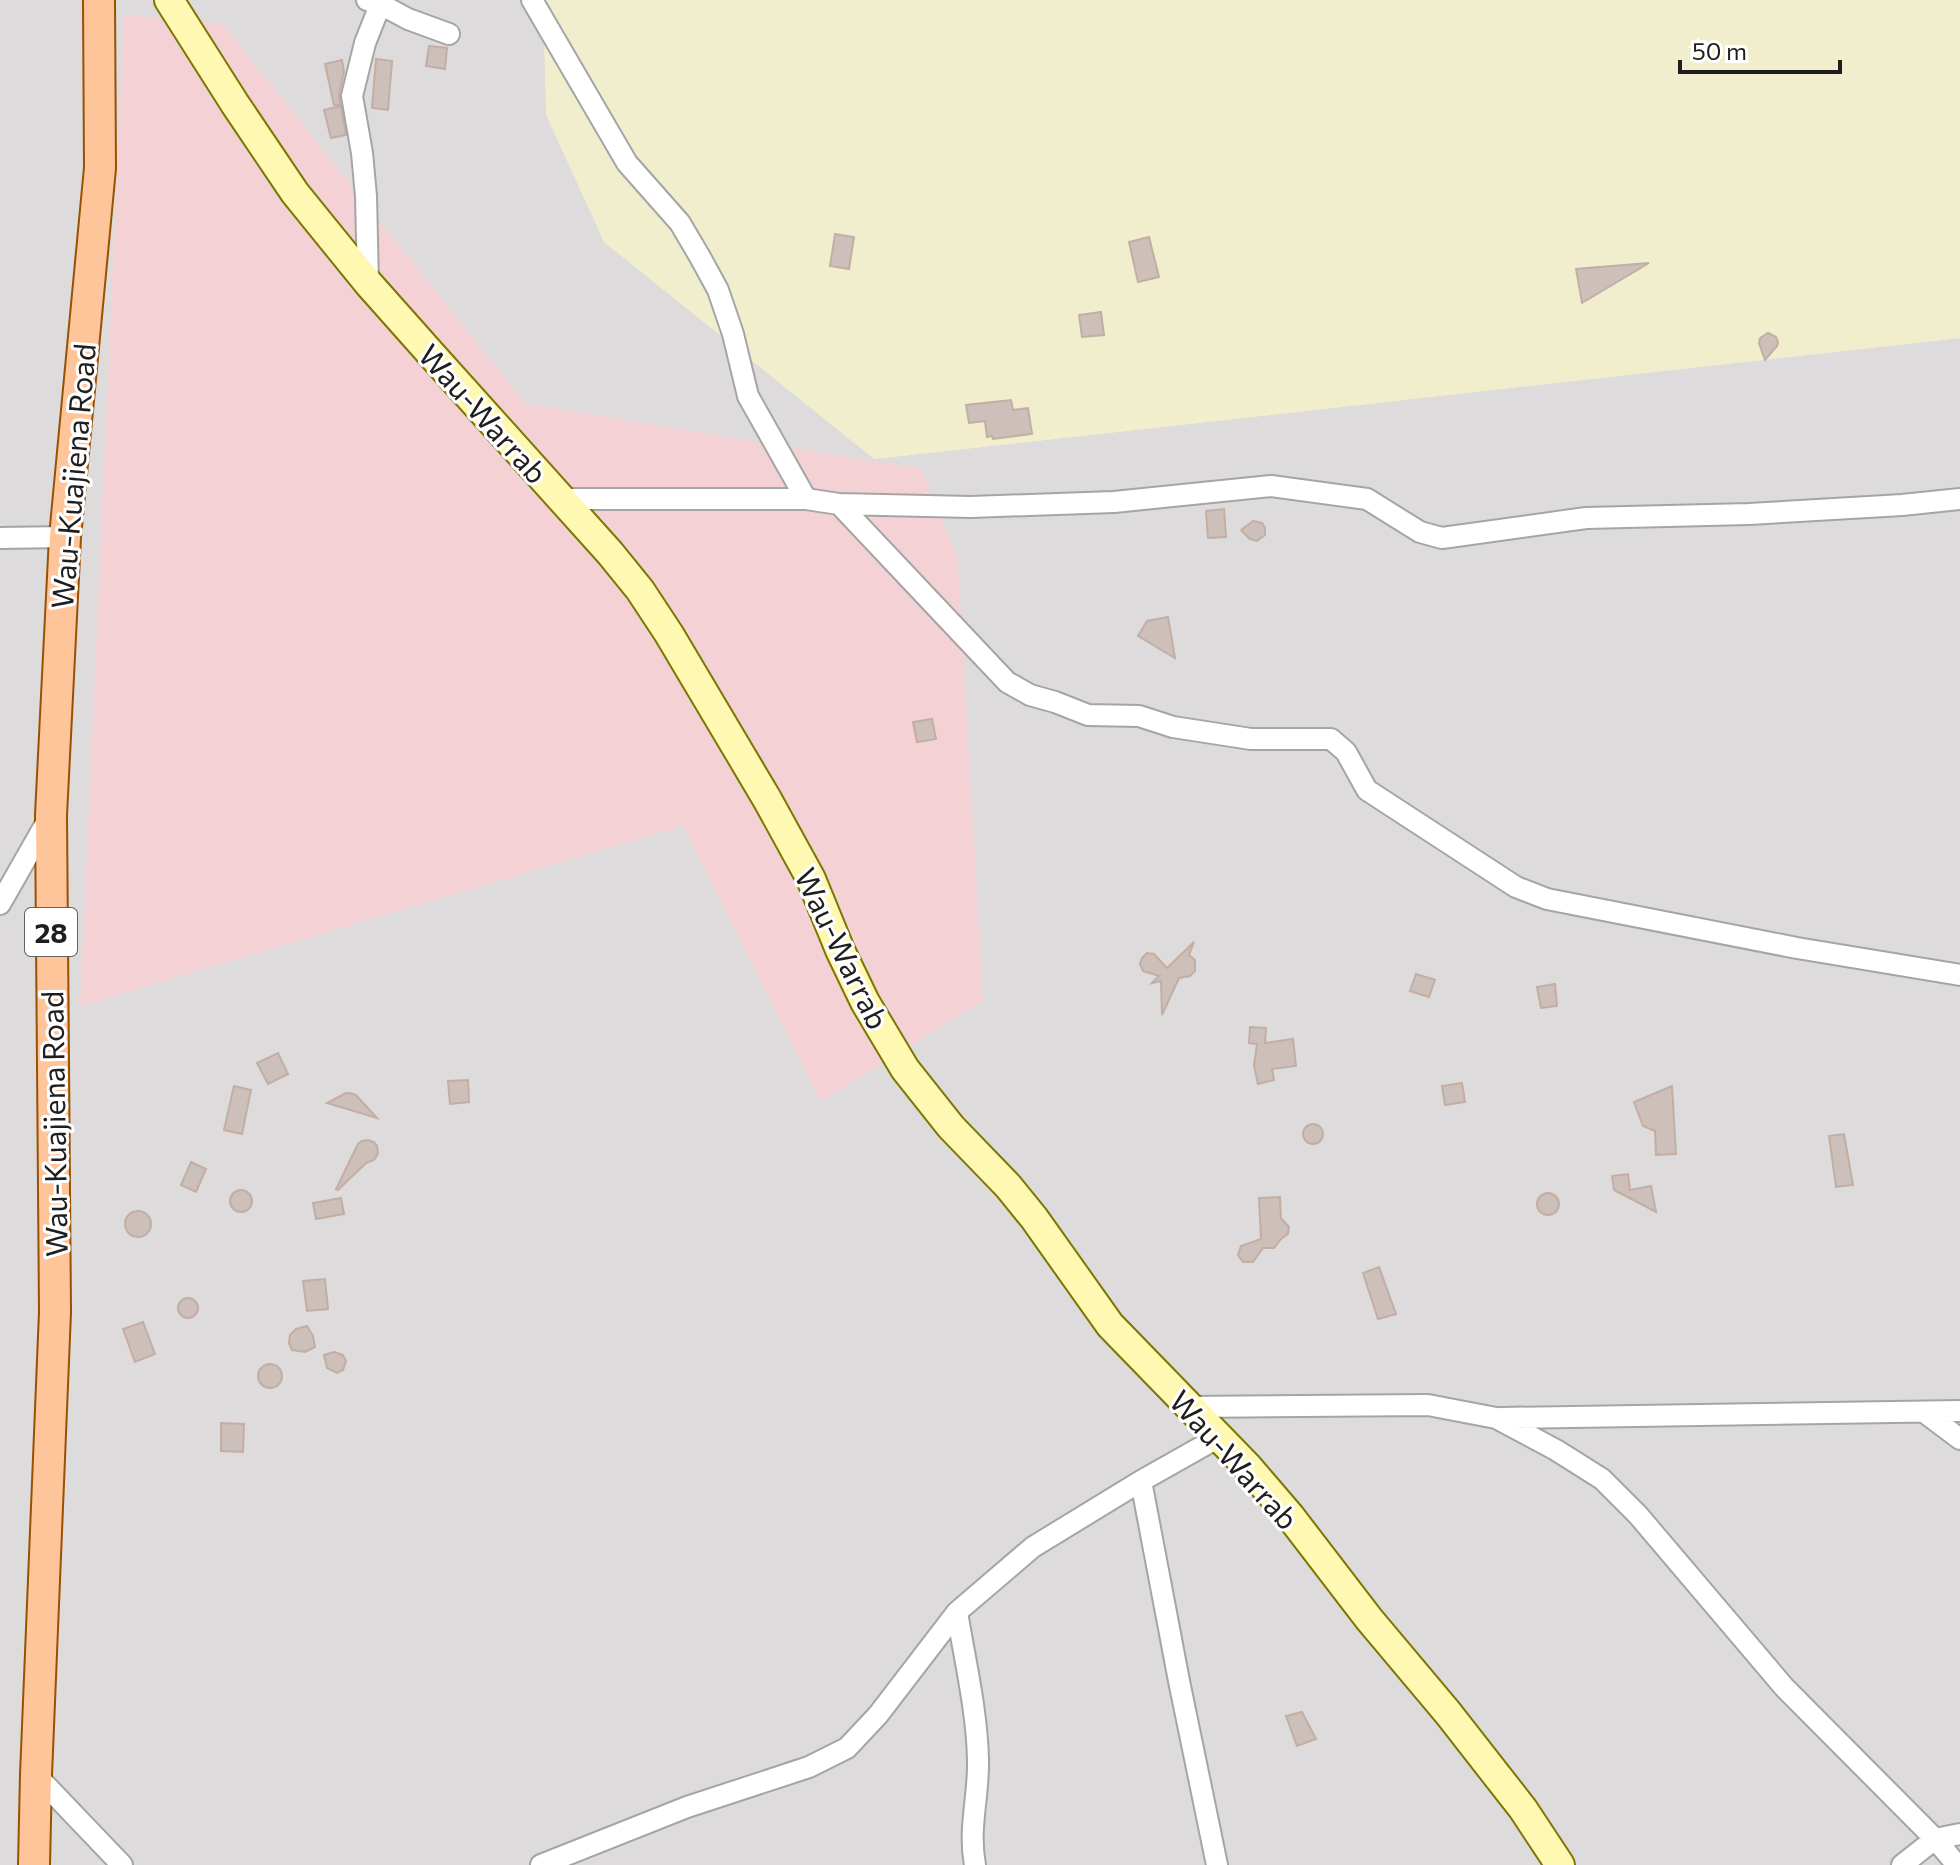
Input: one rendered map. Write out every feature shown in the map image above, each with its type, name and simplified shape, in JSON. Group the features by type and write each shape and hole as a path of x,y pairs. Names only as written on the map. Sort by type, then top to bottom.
{"main road":[{"name":"Wau-Kuajiena Road","path":"34,1865 55,1312 51,815 65,537 100,168 99,0"},
{"name":"Wau-Warrab","path":"169,0 295,193 368,283 563,499 640,590 767,799 811,879 859,989 905,1069 951,1127 1034,1218 1110,1325 1248,1467 1290,1516 1523,1809 1560,1865"}],"street":[{"path":"532,0 627,163 680,223 700,257 718,290 733,334 748,396 806,499"},
{"path":"368,283 366,196 352,96 376,1 408,19 449,34"},
{"path":"563,499 806,499 839,504 971,507 1114,502 1271,486 1367,499 1420,532 1442,538 1586,518 1749,514 1960,499"},
{"path":"839,504 1007,682 1030,695 1088,715 1139,716 1173,727 1251,739 1331,739 1346,752 1367,790 1516,887 1547,899 1797,948 1960,975"},
{"path":"0,538 65,537"},
{"path":"0,904 51,815"},
{"path":"1189,1407 1428,1405 1496,1418 1960,1411"},
{"path":"1924,1412 1960,1439"},
{"path":"1496,1418 1602,1479 1638,1515 1784,1687 1957,1865"},
{"path":"541,1865 687,1807 809,1767 847,1748 878,1715 957,1612 1033,1547 1219,1437"},
{"path":"1141,1481 1217,1865"},
{"path":"957,1612 978,1740 979,1774 972,1821 975,1865"},
{"path":"36,1775 122,1865"},
{"path":"1902,1865 1935,1839 1960,1834"}],"shaded area":[{"path":"0,0 543,0 874,459 1960,338 1960,1865 0,1865"},
{"path":"543,0 1960,0 1960,338 874,459 604,242 546,115"},
{"path":"124,15 223,24 525,403 921,469 958,559 983,1000 821,1102 683,826 80,1006"}],"building":[{"path":"429,46 447,48 445,69 426,66"},
{"path":"376,59 392,61 388,110 372,108"},
{"path":"342,60 344,72 340,105 334,105 325,64"},
{"path":"341,106 346,135 331,138 324,110"},
{"path":"835,234 854,237 849,269 830,266"},
{"path":"1149,237 1159,277 1138,282 1129,242"},
{"path":"1649,263 1582,303 1576,269"},
{"path":"1101,312 1104,335 1082,337 1079,315"},
{"path":"1768,333 1778,342 1765,360 1759,343 1760,338"},
{"path":"1011,400 1013,410 1028,408 1032,434 993,439 992,436 987,437 985,421 969,423 966,405"},
{"path":"1224,509 1226,537 1208,538 1206,511"},
{"path":"1253,521 1262,523 1265,528 1265,535 1257,541 1241,530"},
{"path":"1168,617 1175,658 1138,636 1147,621"},
{"path":"932,719 936,739 917,742 913,722"},
{"path":"1194,942 1189,955 1195,960 1195,971 1190,976 1179,978 1162,1015 1161,981 1152,983 1159,976 1143,971 1140,964 1142,958 1147,953 1154,954 1167,968"},
{"path":"1416,974 1435,980 1429,997 1410,991"},
{"path":"1555,984 1557,1006 1541,1008 1537,987"},
{"path":"1250,1027 1266,1028 1265,1043 1293,1039 1296,1066 1272,1069 1274,1080 1258,1084 1254,1066 1257,1044 1249,1043"},
{"path":"278,1053 288,1074 268,1084 257,1063"},
{"path":"468,1080 469,1102 450,1104 448,1081"},
{"path":"1462,1083 1465,1102 1445,1105 1442,1086"},
{"path":"234,1086 251,1090 242,1134 224,1130"},
{"path":"1672,1086 1676,1154 1656,1155 1655,1131 1643,1126 1634,1102"},
{"path":"346,1093 356,1095 377,1118 327,1103"},
{"path":"1313,1124 1320,1127 1323,1134 1320,1141 1313,1144 1306,1141 1303,1134 1306,1127"},
{"path":"1844,1134 1853,1185 1836,1187 1829,1136"},
{"path":"368,1140 377,1146 376,1157 336,1189 358,1144"},
{"path":"191,1162 206,1169 196,1192 181,1185"},
{"path":"1628,1174 1630,1190 1651,1186 1656,1212 1614,1190 1612,1176"},
{"path":"241,1190 249,1193 252,1201 249,1209 241,1212 233,1209 230,1201 233,1193"},
{"path":"1548,1193 1556,1196 1559,1204 1556,1212 1548,1215 1540,1212 1537,1204 1540,1196"},
{"path":"1280,1197 1281,1218 1289,1227 1288,1234 1274,1248 1263,1248 1253,1262 1243,1262 1238,1255 1241,1246 1261,1239 1259,1198"},
{"path":"341,1198 344,1214 316,1219 313,1203"},
{"path":"138,1211 147,1215 151,1224 147,1233 138,1237 129,1233 125,1224 129,1215"},
{"path":"1379,1267 1396,1314 1378,1319 1363,1273"},
{"path":"325,1279 328,1309 307,1311 303,1281"},
{"path":"188,1298 195,1301 198,1308 195,1315 188,1318 181,1315 178,1308 181,1301"},
{"path":"143,1322 155,1354 135,1362 123,1329"},
{"path":"307,1326 315,1347 305,1352 292,1350 290,1335 296,1329"},
{"path":"334,1352 343,1355 346,1361 343,1370 337,1373 327,1368 324,1355"},
{"path":"270,1364 279,1367 282,1376 279,1385 270,1388 261,1385 258,1376 261,1367"},
{"path":"221,1423 244,1424 243,1452 221,1451"},
{"path":"1302,1712 1316,1739 1297,1746 1286,1716"}]}
